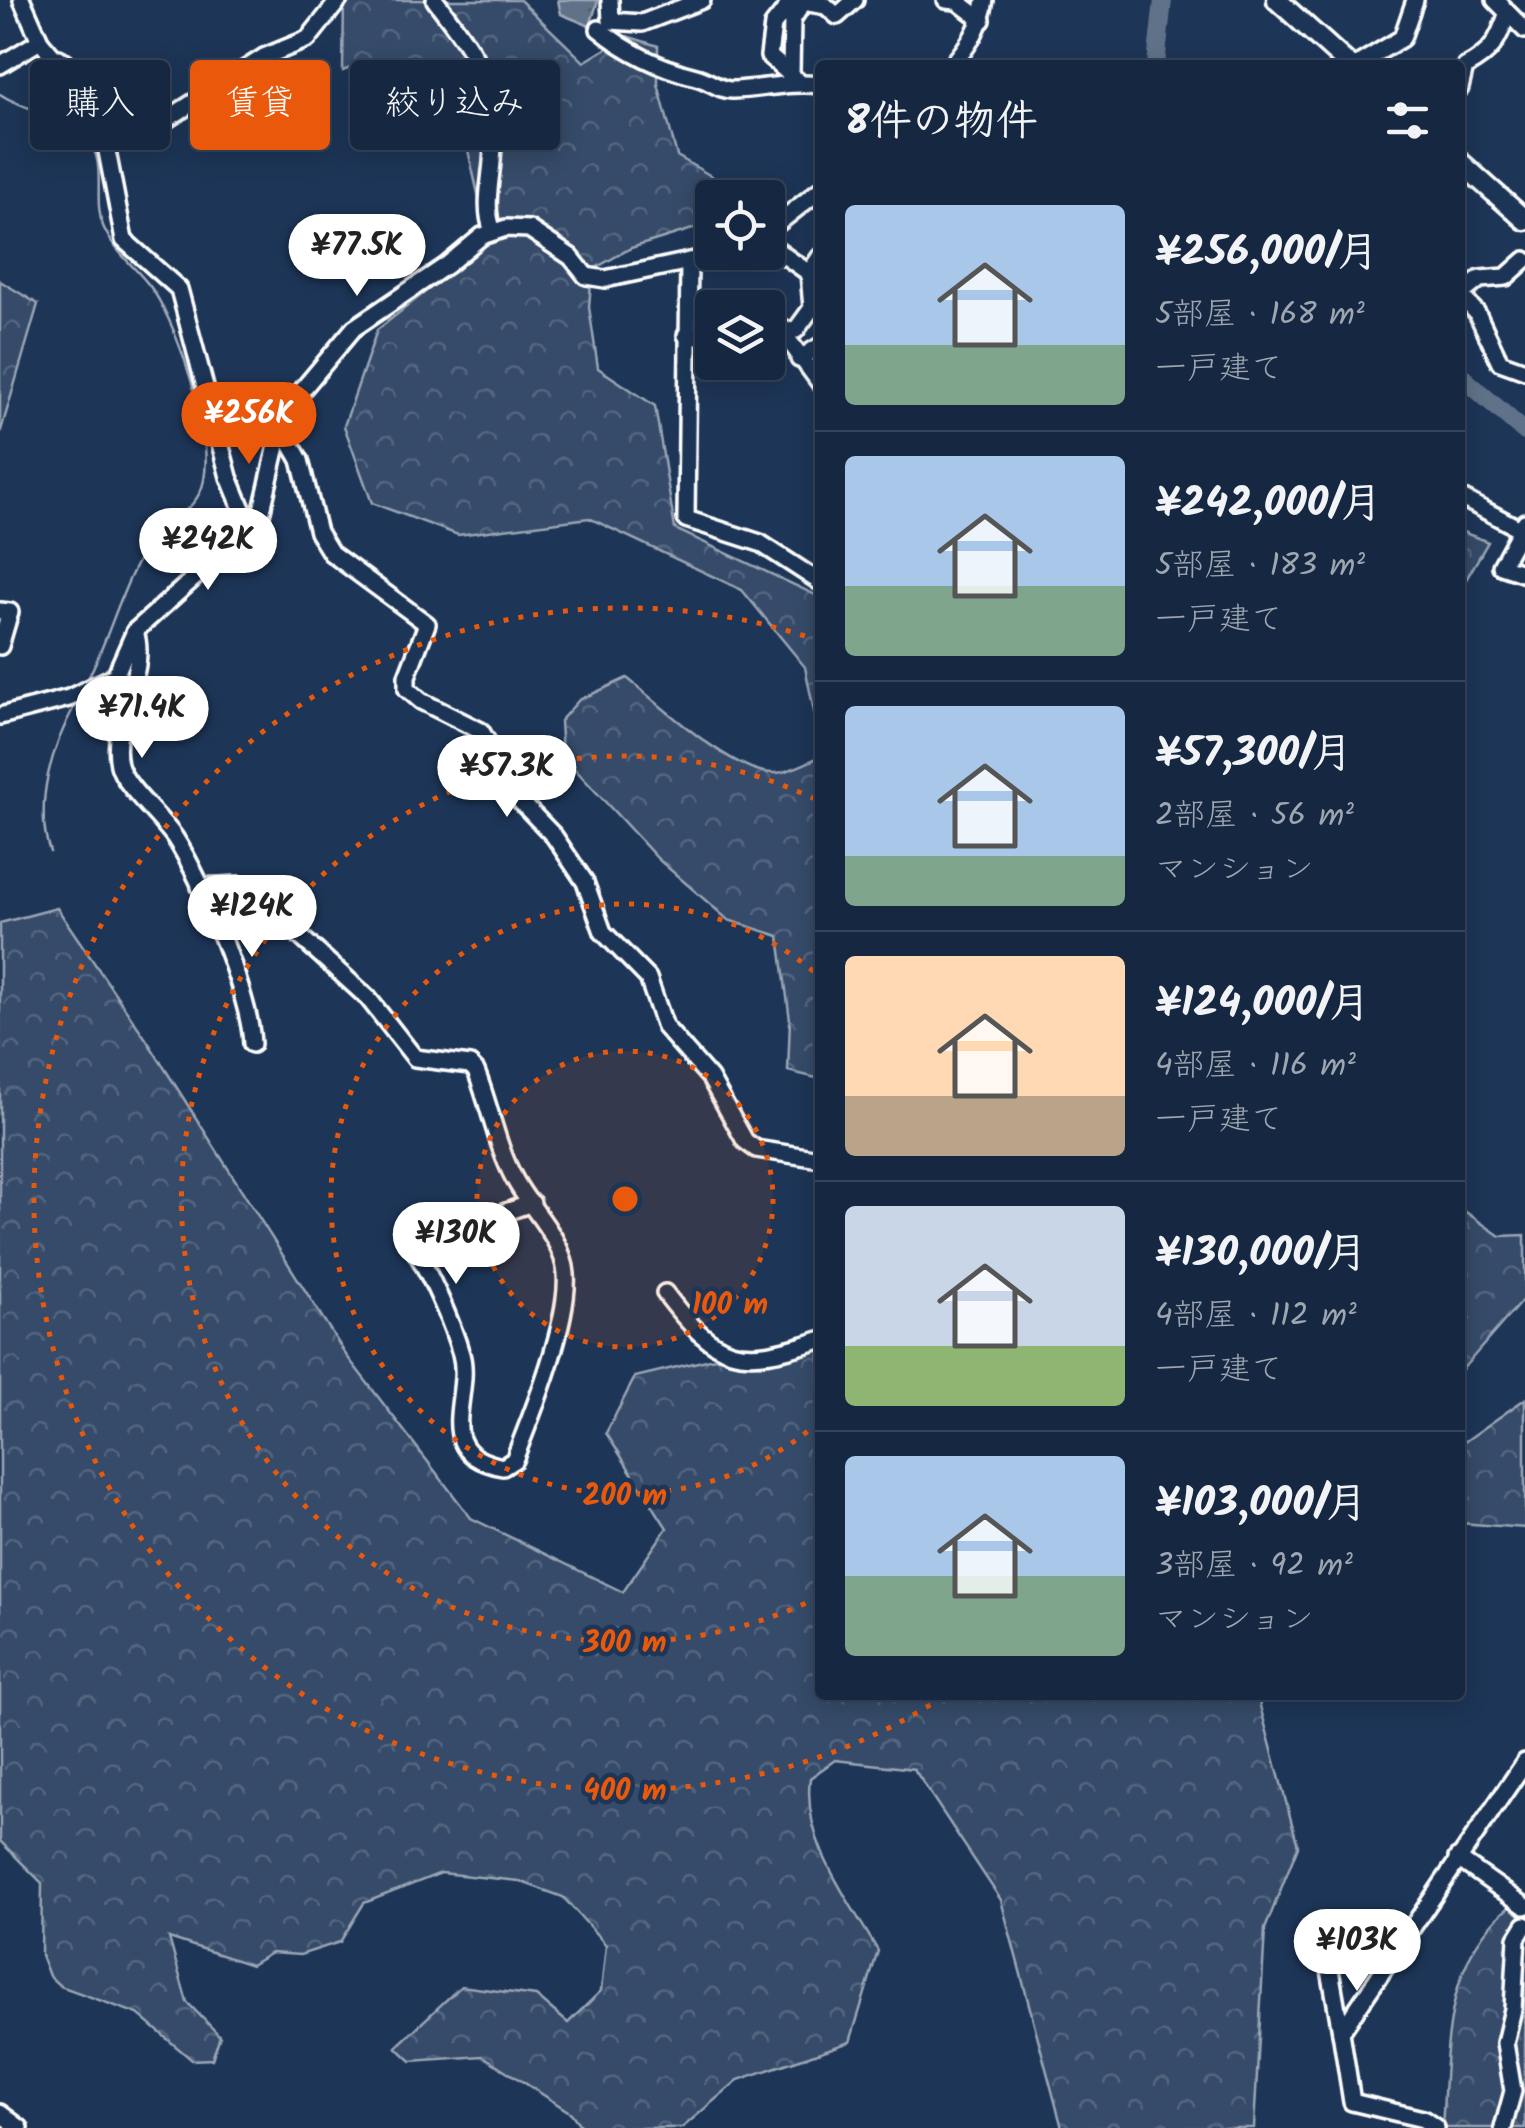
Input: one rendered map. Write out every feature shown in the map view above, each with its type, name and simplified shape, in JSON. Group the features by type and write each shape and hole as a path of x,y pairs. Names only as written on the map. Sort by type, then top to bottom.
{"main road":[{"path":"1277,0 1342,60"},
{"path":"1465,166 1525,220"}],"street":[{"path":"22,0 45,47 90,100 104,130 124,240 179,289 230,477 250,528"},
{"path":"45,47 106,92 122,124 141,136 264,57 308,39 339,0"},
{"path":"434,0 486,74 494,144 488,218 493,231"},
{"path":"610,0 611,22 642,23 702,0"},
{"path":"800,1 826,6 837,16 855,0"},
{"path":"946,0 957,1 982,20"},
{"path":"957,60 982,20 986,0"},
{"path":"1352,60 1402,38 1415,0"},
{"path":"1495,0 1525,30"},
{"path":"800,1 772,24 769,56 795,77 815,83"},
{"path":"795,77 792,20 800,1"},
{"path":"1465,67 1488,55 1498,43 1508,12"},
{"path":"599,29 622,49 637,52 676,76 696,77 728,91 795,77"},
{"path":"0,65 45,47"},
{"path":"760,87 764,67"},
{"path":"785,218 815,194"},
{"path":"0,716 100,686 121,668 135,631 260,519 283,430 302,390 354,328 493,231 529,228 571,256 586,276 605,279 695,260"},
{"path":"785,256 810,273"},
{"path":"1465,291 1480,279 1506,277 1525,260"},
{"path":"689,261 686,518 760,543 815,579"},
{"path":"785,332 796,330 812,308 810,273 815,265"},
{"path":"1465,300 1477,313 1500,362 1525,372"},
{"path":"686,334 695,335"},
{"path":"785,345 815,378"},
{"path":"799,359 815,349"},
{"path":"283,430 300,460 318,532 331,553 369,585 427,624 407,676 407,689 420,701 482,731 522,803 554,836 585,882 604,932 648,978 665,1026 710,1078 745,1141 756,1150 815,1158"},
{"path":"1465,499 1521,525 1500,566 1525,574"},
{"path":"0,612 10,612 0,646"},
{"path":"135,631 139,660 120,740 120,766 177,840 200,887 242,992 252,1044"},
{"path":"200,887 240,885 249,890 348,978 415,1058 470,1066 491,1108 515,1180 532,1203 566,1271 566,1300 514,1460 503,1467 480,1464 458,1426 462,1357 414,1248 422,1241 532,1203"},
{"path":"665,1294 692,1328 723,1351 768,1354 815,1341"},
{"path":"1340,2032 1525,1762"},
{"path":"1457,1858 1525,1906"},
{"path":"1504,2128 1513,2091 1505,2043 1514,2009 1517,1938 1525,1925"},
{"path":"1328,1964 1352,2102 1423,2119 1436,2128"},
{"path":"0,2113 20,2128"}],"green space":[{"path":"344,0 520,0 584,62 627,36 658,46 658,84 677,156 718,180 695,180 695,228 631,248 592,270 589,307 598,368 655,406 675,529 815,595 815,716 805,667 742,590 589,518 458,535 372,503 344,426 377,330 489,242 468,150 560,150 560,60 350,60 350,68 343,71"},
{"path":"0,281 38,304 0,434"},
{"path":"1465,533 1488,542 1465,581"},
{"path":"627,678 698,736 740,763 776,773 815,759 815,1078 788,1071 790,1020 779,936 728,920 658,859 562,755 560,721 579,700"},
{"path":"57,908 146,1039 346,1355 471,1518 623,1592 667,1528 606,1433 635,1377 723,1356 815,1347 815,1700 1258,1700 1298,1846 1265,1929 1254,2128 1062,2128 1001,1900 914,1769 835,1760 810,1778 809,1802 820,1847 878,1951 850,2042 738,2080 682,2128 582,2128 571,2113 483,2056 411,2061 396,2047 461,1986 536,1996 568,2023 601,1991 606,1945 563,1897 519,1881 441,1873 364,1903 340,1942 300,1955 271,1953 251,1965 169,1938 187,2002 220,2036 212,2059 192,2060 138,2014 60,1986 49,1976 41,1955 42,1883 0,1841 0,923"},
{"path":"1465,1212 1500,1236 1525,1235 1525,1297 1465,1366"},
{"path":"1525,1399 1525,1528 1465,1523 1465,1441"},
{"path":"1525,1896 1525,2128 1442,2128 1449,2030 1464,1969 1478,1941 1498,1917"}],"water":[{"path":"558,0 598,0 590,26 561,14"}],"waterway":[{"path":"1157,60 1163,0"},
{"path":"0,94 68,124 93,148 103,226 164,310 184,357 204,436 206,460 201,491 189,508 157,534 140,557 87,680"},
{"path":"1465,379 1525,432"},
{"path":"50,852 44,814 48,774 77,701"}]}
